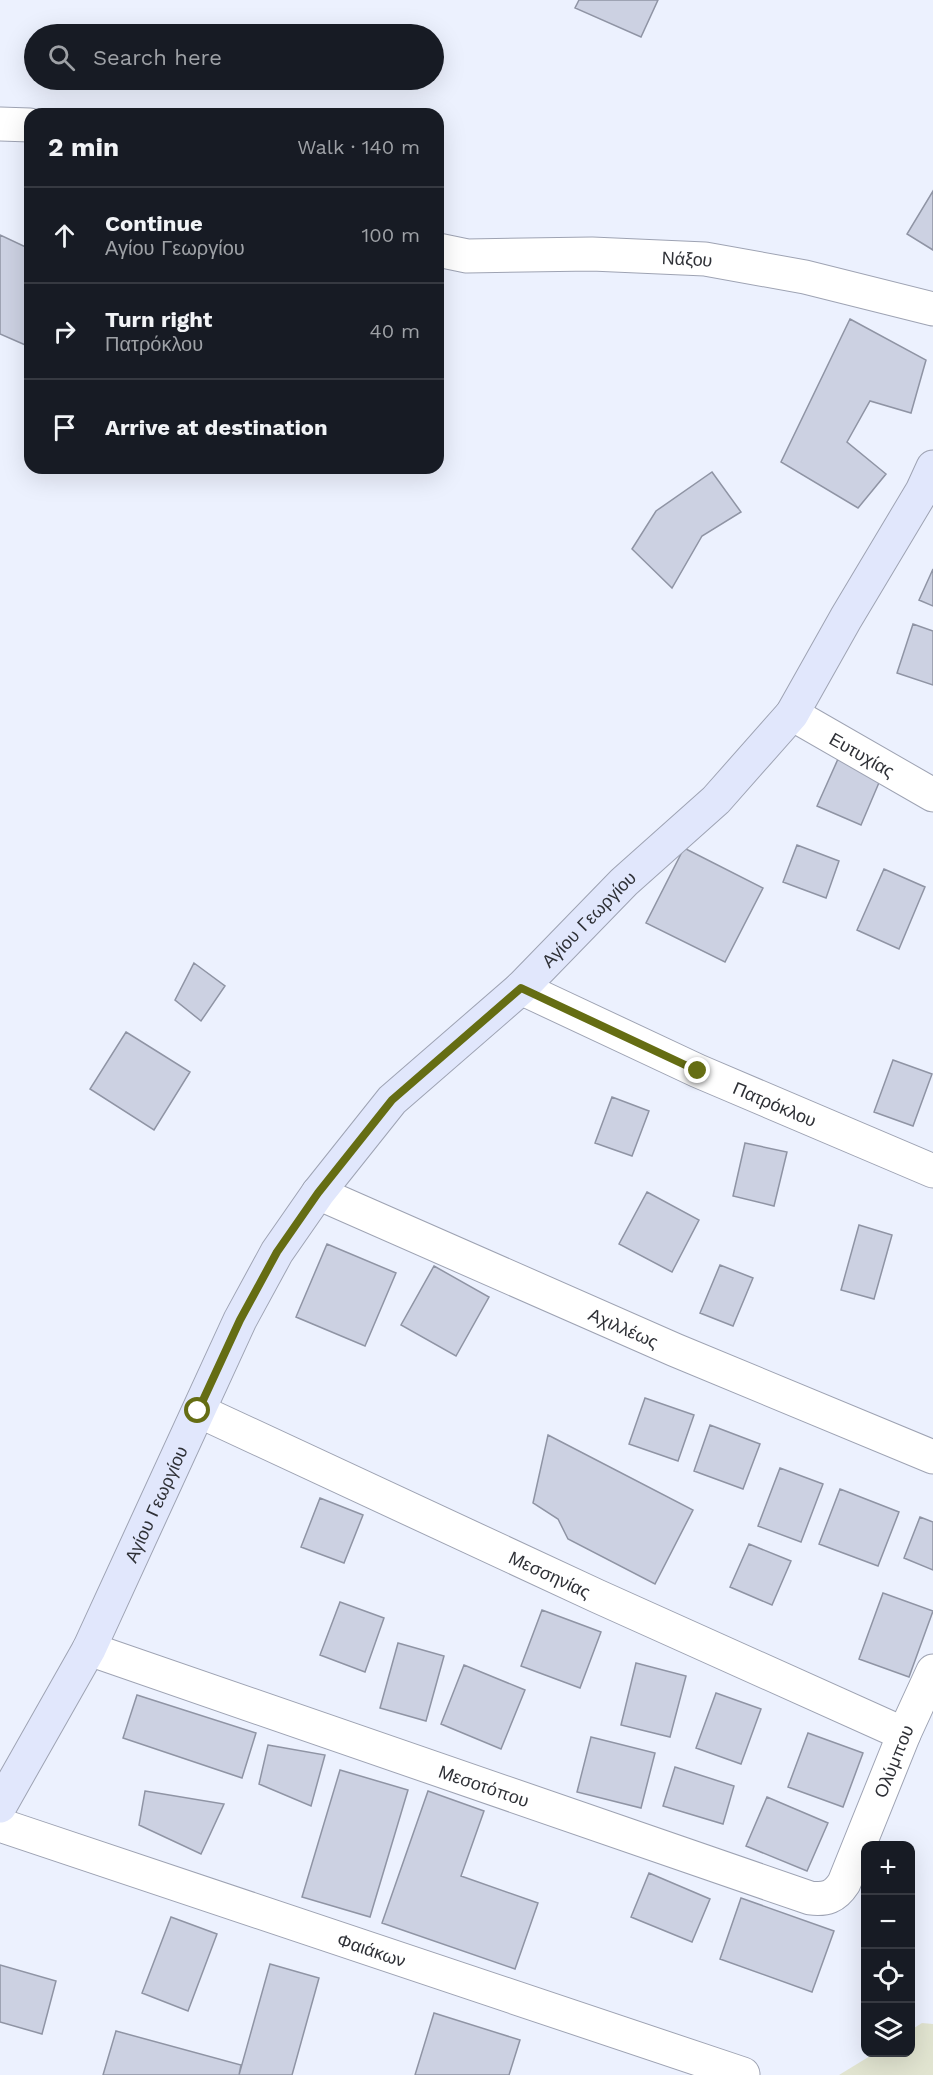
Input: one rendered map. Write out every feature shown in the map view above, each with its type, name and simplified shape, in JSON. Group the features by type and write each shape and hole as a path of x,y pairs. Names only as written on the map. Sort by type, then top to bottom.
{"street":[{"path":"0,124 24,125"},
{"name":"Νάξου","path":"444,251 467,256 592,254 705,259 805,278 933,309"},
{"name":"Αγίου Γεωργίου","path":"0,1806 89,1649 245,1310 277,1252 318,1193 392,1100 521,988 624,882 716,800 792,714 846,618 929,485"},
{"name":"Ευτυχίας","path":"792,714 933,795"},
{"name":"Πατρόκλου","path":"521,988 698,1071 933,1171"},
{"name":"Αχιλλέως","path":"318,1193 675,1350 933,1457"},
{"name":"Μεσσηνίας","path":"198,1411 597,1596 904,1734"},
{"name":"Μεσοτόπου","path":"89,1649 810,1898 830,1897 838,1892 858,1852"},
{"name":"Ολύμπου","path":"858,1852 904,1734 933,1671"},
{"name":"Φαιάκων","path":"0,1826 743,2074"}],"green space":[{"path":"922,2023 933,2024 933,2075 839,2075 868,2057 915,2057 915,2027"}],"building":[{"path":"579,0 658,0 641,37 575,8"},
{"path":"933,191 933,250 907,234"},
{"path":"0,235 24,246 24,344 0,334"},
{"path":"850,319 926,360 911,413 870,401 847,442 886,474 858,508 781,462"},
{"path":"712,472 741,512 702,536 672,588 632,549 656,511"},
{"path":"933,569 933,606 919,600"},
{"path":"913,624 933,631 933,685 897,673"},
{"path":"838,759 881,778 861,825 817,806"},
{"path":"797,845 839,861 826,898 783,882"},
{"path":"684,848 763,888 725,962 646,923"},
{"path":"884,869 925,887 899,949 857,930"},
{"path":"194,963 225,986 201,1021 175,1000"},
{"path":"126,1032 190,1072 154,1130 90,1089"},
{"path":"893,1060 932,1074 913,1126 874,1112"},
{"path":"612,1097 649,1111 632,1156 595,1143"},
{"path":"745,1143 787,1152 774,1206 733,1196"},
{"path":"647,1192 699,1220 672,1272 619,1244"},
{"path":"859,1225 892,1235 874,1299 841,1290"},
{"path":"327,1244 396,1273 365,1346 296,1317"},
{"path":"720,1265 753,1278 733,1326 700,1313"},
{"path":"434,1266 489,1297 456,1356 401,1325"},
{"path":"645,1398 694,1415 678,1461 629,1444"},
{"path":"710,1425 760,1444 743,1489 694,1471"},
{"path":"548,1435 693,1510 655,1584 568,1539 558,1519 533,1503"},
{"path":"780,1468 823,1484 801,1542 758,1526"},
{"path":"840,1489 899,1512 878,1566 819,1544"},
{"path":"320,1498 363,1515 344,1563 301,1547"},
{"path":"920,1517 933,1522 933,1570 904,1558"},
{"path":"749,1544 791,1561 772,1605 730,1587"},
{"path":"883,1593 933,1611 909,1677 859,1659"},
{"path":"340,1602 384,1618 365,1672 320,1655"},
{"path":"542,1610 601,1632 580,1688 521,1666"},
{"path":"398,1643 444,1656 426,1721 380,1708"},
{"path":"636,1663 686,1676 670,1737 621,1725"},
{"path":"464,1665 525,1690 501,1749 441,1724"},
{"path":"716,1693 761,1709 741,1764 696,1748"},
{"path":"137,1695 256,1733 242,1778 123,1738"},
{"path":"808,1733 863,1753 843,1807 788,1787"},
{"path":"591,1737 655,1753 641,1808 577,1792"},
{"path":"268,1745 325,1755 311,1806 259,1784"},
{"path":"675,1767 734,1786 723,1824 663,1806"},
{"path":"340,1770 408,1790 370,1917 302,1897"},
{"path":"145,1791 224,1804 201,1854 139,1825"},
{"path":"428,1791 484,1811 461,1876 538,1903 515,1969 382,1923"},
{"path":"767,1797 828,1823 807,1871 746,1846"},
{"path":"649,1873 710,1899 692,1942 631,1917"},
{"path":"741,1898 834,1931 812,1992 720,1959"},
{"path":"171,1917 217,1934 188,2011 142,1993"},
{"path":"270,1964 319,1978 292,2075 239,2075"},
{"path":"0,1965 56,1981 42,2034 0,2022"},
{"path":"434,2013 520,2040 509,2075 415,2075"},
{"path":"116,2031 241,2065 239,2075 103,2075"}],"route":[{"path":"198,1411 240,1320 277,1252 318,1193 392,1100 521,988 698,1071"}]}
